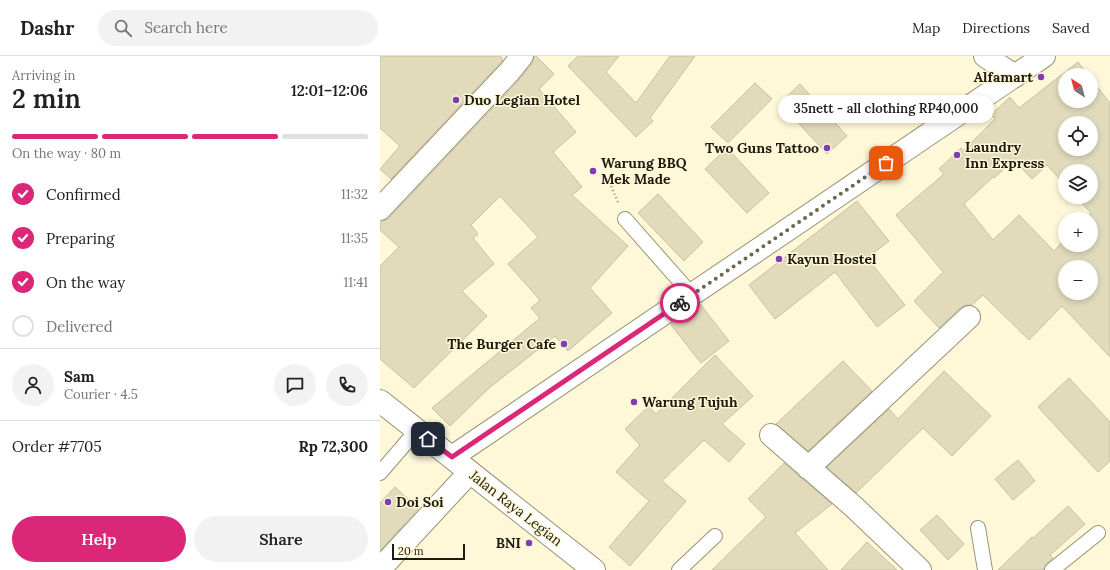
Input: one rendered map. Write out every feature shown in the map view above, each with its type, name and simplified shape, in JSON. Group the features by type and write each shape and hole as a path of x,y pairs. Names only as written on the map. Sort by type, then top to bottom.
{"street":[{"path":"380,209 510,71 522,56"},
{"path":"985,56 1015,76"},
{"path":"452,457 1044,56"},
{"path":"808,468 969,317"},
{"name":"Jalan Raya Legian","path":"380,401 452,457 585,567"},
{"path":"770,435 854,507 920,570"},
{"path":"380,570 470,472"}],"lane":[{"path":"625,219 692,295"},
{"path":"380,473 417,430"},
{"path":"978,528 985,570"},
{"path":"1052,570 1098,533"},
{"path":"679,570 715,536"}],"path":[{"path":"608,179 625,219"}],"building":[{"path":"380,56 500,56 503,60 391,179 380,169 400,146 380,128"},
{"path":"534,56 536,56 554,74 539,89 576,132 553,152 582,187 572,195 628,246 590,288 612,313 568,351 555,336 488,389 450,426 432,408 540,318 531,308 540,300 508,264 538,237 500,196 471,225 478,234 473,238 494,264 462,291 487,316 414,388 380,359 380,266 399,247 380,230 380,223 389,218 519,80 532,64"},
{"path":"578,56 619,56 606,72 636,103 670,56 695,56 650,118 653,121 636,137 568,66"},
{"path":"1078,62 1083,68 1070,68"},
{"path":"1058,78 1058,108 1098,108 1098,88 1110,103 1110,357 1062,306 1029,340 983,295 972,305 967,305 960,308 939,328 914,301 943,272 896,215 944,174 939,169 961,148 963,151 995,119 991,115 1010,97 1019,108","holes":["1014,160 1032,179 1047,165 1058,177 1058,164 1098,164 1098,204 1083,204 1090,212 1098,212 1098,252 1058,252 1058,247 1054,251 1019,215 993,240 964,204"]},
{"path":"755,83 772,99 728,143 711,127"},
{"path":"800,84 847,136 827,154 780,103"},
{"path":"727,148 769,193 747,213 705,169"},
{"path":"658,194 703,242 684,261 638,213"},
{"path":"857,201 889,241 867,258 905,305 877,327 835,272 775,319 749,285"},
{"path":"700,304 729,341 701,363 671,325"},
{"path":"715,355 753,396 722,424 745,444 729,462 704,440 662,481 686,501 630,566 609,547 649,501 616,472 640,445 625,429 649,406 656,414"},
{"path":"843,361 872,391 808,451 776,424"},
{"path":"944,371 991,416 952,456 923,428 856,493 827,467 889,409 898,419"},
{"path":"1069,378 1110,422 1110,461 1098,472 1038,407"},
{"path":"1018,460 1035,481 1013,500 995,479"},
{"path":"784,463 832,504 795,533 828,570 712,570 766,517 748,499"},
{"path":"395,487 418,509 380,551 380,503"},
{"path":"1068,506 1085,524 1050,555 1053,558 1046,564 1043,570 998,570 1032,537 1033,538"},
{"path":"937,515 964,544 948,560 920,530"},
{"path":"867,542 897,570 841,570"}],"way so far":[{"path":"680,303 886,163"}],"place":[{"name":"Alfamart","path":"1041,77"},
{"name":"Duo Legian Hotel","path":"456,100"},
{"name":"Two Guns Tattoo","path":"827,148"},
{"name":"Laundry Inn Express","path":"957,155"},
{"name":"35nett - all clothing RP40,000","path":"886,163"},
{"name":"Warung BBQ Mek Made","path":"593,171"},
{"name":"Kayun Hostel","path":"779,259"},
{"name":"The Burger Cafe","path":"564,344"},
{"name":"Warung Tujuh","path":"634,402"},
{"name":"Doi Soi","path":"388,502"},
{"name":"BNI","path":"529,543"}],"route":[{"path":"428,439 452,457 680,303"}]}
